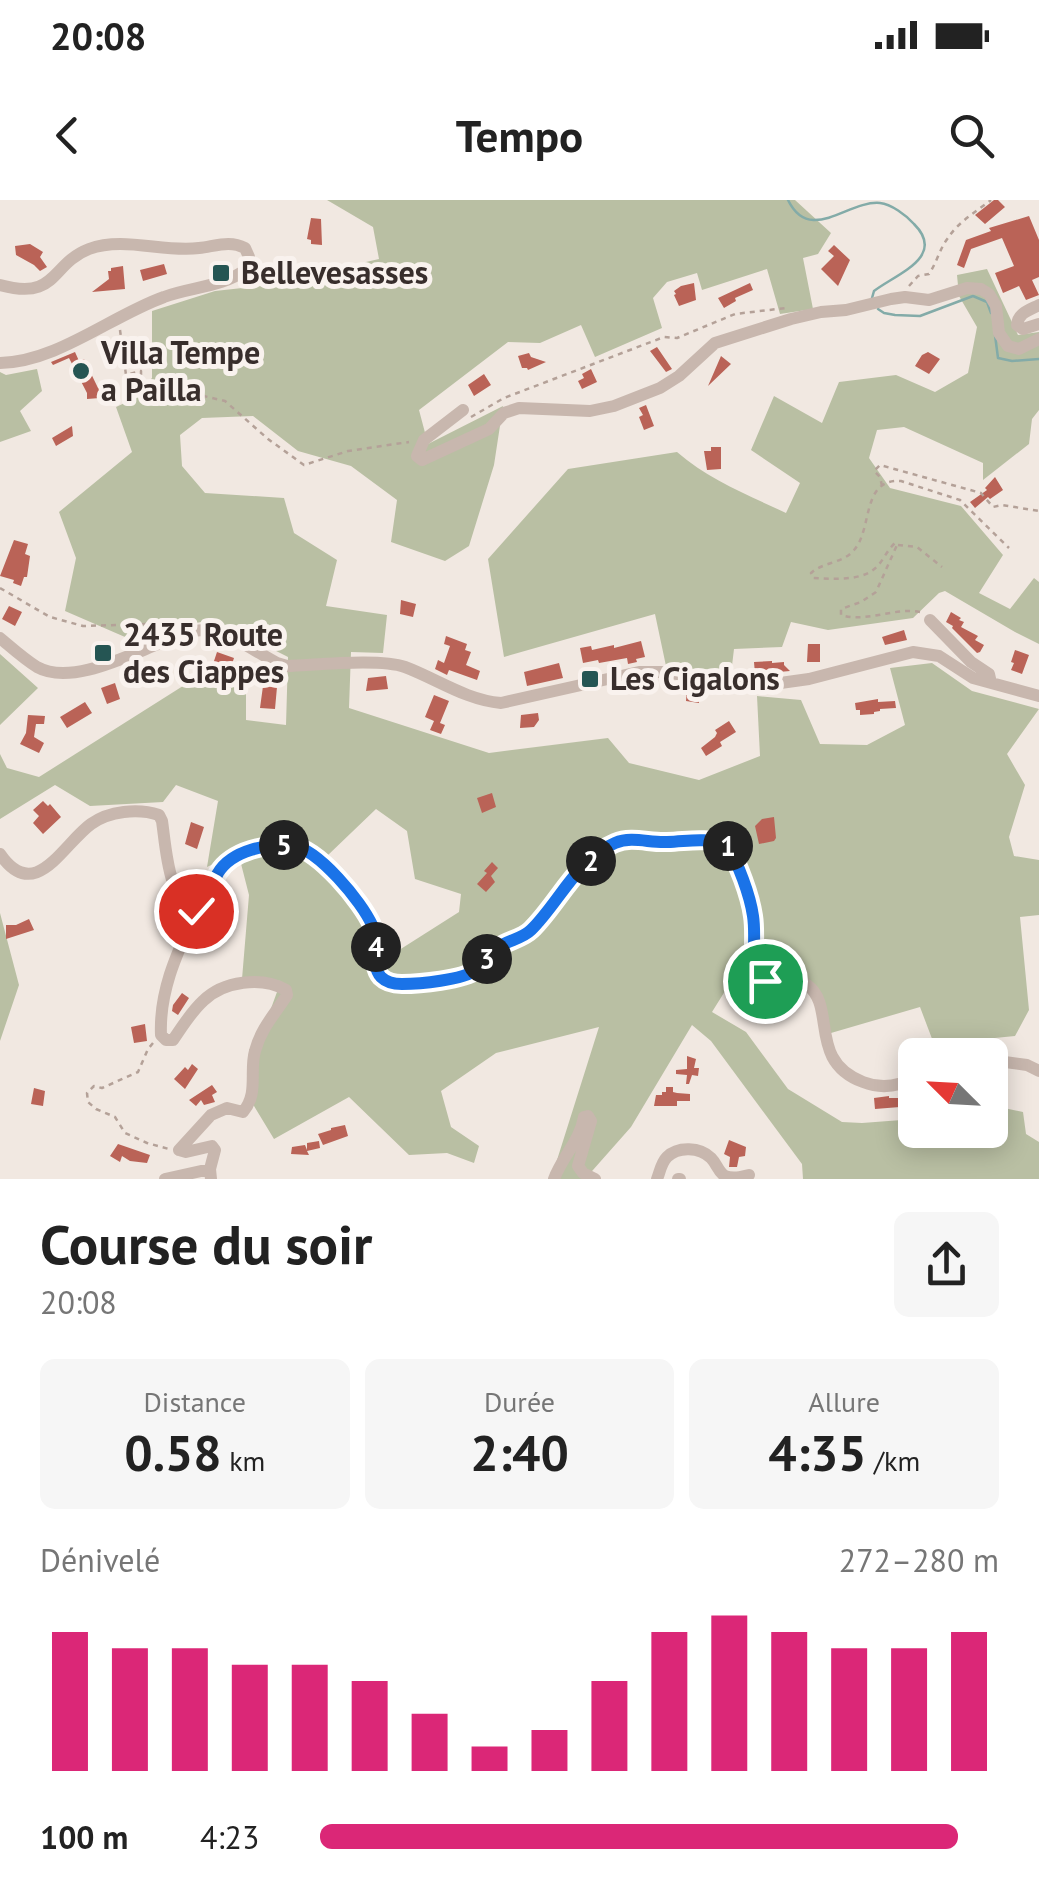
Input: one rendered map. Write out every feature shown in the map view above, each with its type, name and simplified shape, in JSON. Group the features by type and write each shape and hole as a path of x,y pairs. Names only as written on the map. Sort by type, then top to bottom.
{"street":[{"path":"0,285 27,290 41,286 78,255 113,244 195,249 235,243 245,248 249,257 239,274 149,302 31,360 0,363"},
{"path":"463,416 424,440 417,456 422,460 489,430 504,413 519,408 590,411 614,406 660,388 715,343 791,320 904,297 929,300 968,288 981,289 996,306 999,333 1008,346 1020,349 1039,339"},
{"path":"1039,305 1023,312 1017,326 1023,329 1039,324"},
{"path":"519,408 517,403 534,400"},
{"path":"930,620 971,662 989,674 991,683"},
{"path":"0,638 38,668 55,674 97,667 200,630 221,634 286,666 402,666 468,696 500,704 640,672 766,685 809,679 912,652 939,656 972,678 1039,696"},
{"path":"0,854 15,870 39,873 89,825 116,812 149,812 159,815 162,822 171,877 184,904 196,911"},
{"path":"165,1179 210,1174 215,1150 212,1146 179,1150 211,1115 227,1108 244,1112 248,1107 254,1090 253,1054 263,1026 287,995 281,986 260,982 230,985 205,998 173,1040 161,1035 160,1017 172,965 196,911 207,902 216,876 222,867 246,851 270,846 302,848 316,857 351,894 372,926 379,976 390,983 467,976 497,948 532,930 562,889 600,851 617,842 708,839 727,845 735,858 753,916 755,974 765,981 796,981 810,986 820,1004 827,1045 835,1062 852,1078 875,1086 898,1084"},
{"path":"1008,1062 1039,1071"},
{"path":"554,1179 584,1117 588,1116 591,1121 578,1166 595,1179"},
{"path":"657,1179 668,1155 694,1149 714,1161 720,1174 730,1178 749,1176"}],"path":[{"path":"904,297 911,282 929,274 948,238 991,200"},
{"path":"463,416 664,337 676,338 735,314 792,308"},
{"path":"120,325 126,375 140,372 141,388 225,401 304,466 348,450 424,440"},
{"path":"882,486 874,471 880,465 980,493 993,507 1039,511"},
{"path":"942,567 917,547 895,544 873,570 860,575 830,579 814,578 811,573 854,551 863,534 870,503 891,480 960,500 1009,548"},
{"path":"897,546 876,592 841,609 841,615 852,618 914,610 930,620"},
{"path":"0,588 50,617 83,626 182,623 200,630"},
{"path":"161,1035 148,1049 138,1072 102,1088 94,1086 87,1093 88,1102 115,1118 125,1133 179,1150"}],"green space":[{"path":"327,200 795,200 831,233 818,254 803,258 813,309 780,314 767,269 702,290 697,273 667,282 653,298 662,328 595,357 581,325 540,343 508,342 419,410 428,444 503,406 494,465 469,546 445,561 391,542 397,500 351,466 298,451 253,416 202,418 180,435 182,466 205,493 284,498 294,533 337,560 326,606 387,615 383,653 351,652 349,708 489,753 608,738 629,763 699,780 760,756 757,696 801,700 820,744 867,745 905,725 890,668 932,663 972,691 1039,709 1007,754 1025,785 1009,837 1014,856 1039,860 1039,915 1020,917 1029,1010 1015,1036 932,1038 920,1007 831,1033 808,979 740,967 712,1012 746,1032 788,1089 842,1122 898,1120 898,1148 1008,1148 1008,1109 1023,1112 1026,1134 1039,1142 1039,1179 803,1179 802,1164 711,1041 692,1025 631,1127 585,1179 551,1179 599,1027 496,1053 441,1091 451,1127 479,1146 474,1163 447,1153 409,1155 349,1097 274,1139 251,1101 249,1069 281,981 242,979 249,895 238,852 207,867 218,801 176,785 163,802 90,806 55,785 0,819 0,754 7,768 39,777 194,679 246,683 246,720 286,725 288,657 239,632 201,622 125,637 65,611 76,558 59,512 132,452 116,407 129,401 152,378 152,311 215,291 261,286 379,259 373,227","holes":["376,809 407,831 415,879 461,894 459,912 385,959 327,856"]},
{"path":"987,269 1018,335 1039,332 1039,410 1032,419 1029,444 983,480 983,463 904,427 877,430 869,458 890,488 961,506 1003,555 979,593 1010,609 1034,578 1039,582 1039,644 945,591 913,618 828,630 791,622 782,647 734,649 731,674 666,666 655,614 504,657 488,559 568,469 677,452 716,479 786,513 800,483 751,450 774,396 822,423 839,382 896,375 935,392 968,373 977,327 959,296 957,275"},
{"path":"37,369 42,391 20,411 31,431 0,442 0,372 6,375"},
{"path":"0,654 38,688 0,725"},
{"path":"0,913 19,985 0,1041"}],"building":[{"path":"994,200 1005,207 985,224 975,215"},
{"path":"1029,216 1039,240 1039,277 1032,280 1039,295 1026,300 1019,286 1003,293 995,273 1014,266 1002,238 971,249 964,268 957,265 966,240 991,231 989,228"},
{"path":"311,218 321,219 322,245 311,244 307,239"},
{"path":"30,244 43,252 40,257 47,267 40,271 16,255 15,246"},
{"path":"834,245 850,260 838,286 821,269 834,256 828,251"},
{"path":"164,264 167,274 143,281 140,270"},
{"path":"123,266 125,289 92,292 109,279 111,268"},
{"path":"694,283 696,300 679,306 674,291"},
{"path":"750,283 753,290 724,308 718,298"},
{"path":"657,347 672,369 666,372 650,351"},
{"path":"75,352 79,361 84,359 100,388 100,398 87,399 69,358 53,365 51,362"},
{"path":"928,352 940,359 929,374 915,366"},
{"path":"529,353 546,362 528,370 522,368 518,356"},
{"path":"721,356 731,364 708,386"},
{"path":"591,369 597,382 582,389 578,381"},
{"path":"484,374 491,385 474,396 468,385"},
{"path":"646,405 654,426 644,430 639,408"},
{"path":"72,426 73,436 56,446 52,438"},
{"path":"711,447 721,447 721,469 707,470 704,451 711,451"},
{"path":"995,477 1003,490 975,508 970,502 987,490"},
{"path":"14,540 28,544 25,554 30,556 27,577 21,586 0,576"},
{"path":"401,600 416,604 413,617 400,614"},
{"path":"9,606 22,612 15,626 2,619"},
{"path":"951,612 964,622 961,627 978,636 975,640 984,645 980,652 946,622"},
{"path":"904,630 907,640 885,645 882,637"},
{"path":"446,636 467,644 465,650 471,652 466,665 480,671 477,680 435,669 438,660 444,663 450,646 444,644"},
{"path":"641,641 645,657 636,659 637,662 628,664 627,658 583,663 580,648 614,648"},
{"path":"808,644 820,644 820,662 807,662"},
{"path":"1015,650 1029,655 1022,674 1011,670"},
{"path":"217,652 234,658 230,670 213,664"},
{"path":"754,662 784,662 790,671 755,674"},
{"path":"559,663 563,678 527,686 524,672"},
{"path":"143,666 149,680 133,687 126,670"},
{"path":"386,676 388,689 366,691 368,678"},
{"path":"115,683 120,699 107,704 101,688"},
{"path":"263,686 277,687 275,709 260,708"},
{"path":"689,686 705,690 699,703 686,701"},
{"path":"434,695 449,701 440,723 445,725 441,734 430,730 434,721 425,717"},
{"path":"895,701 896,708 860,715 860,710 856,710 855,703"},
{"path":"85,702 92,713 67,728 60,717"},
{"path":"538,713 534,727 520,728 521,715"},
{"path":"28,715 45,716 44,724 36,724 34,737 44,743 39,753 20,744"},
{"path":"729,721 736,732 706,756 701,748 715,737 715,730"},
{"path":"492,793 496,807 482,813 477,798"},
{"path":"43,801 61,817 43,834 33,823 39,816 33,810"},
{"path":"774,817 776,838 759,844 755,826 762,819"},
{"path":"191,822 204,827 197,849 185,844"},
{"path":"492,862 498,868 491,876 495,882 486,892 477,884"},
{"path":"29,919 34,930 6,939 6,925"},
{"path":"744,985 761,991 760,1003 750,1002 750,1010 742,1009"},
{"path":"182,993 189,998 178,1015 172,1011 173,1005"},
{"path":"145,1024 147,1041 134,1043 131,1027"},
{"path":"687,1056 696,1059 694,1068 699,1068 698,1076 692,1075 689,1084 687,1075 676,1074 676,1070 687,1069"},
{"path":"192,1064 198,1069 185,1089 174,1079"},
{"path":"212,1085 217,1092 212,1095 215,1102 204,1105 201,1100 196,1106 189,1100"},
{"path":"666,1087 690,1094 690,1101 677,1101 677,1106 654,1106 656,1095 666,1092"},
{"path":"34,1088 45,1091 43,1106 31,1104"},
{"path":"874,1098 898,1098 898,1107 875,1109"},
{"path":"345,1125 348,1136 323,1145 318,1134"},
{"path":"729,1140 746,1147 737,1167 729,1167 730,1157 724,1154"},
{"path":"319,1141 320,1148 307,1151 309,1155 291,1154 292,1147 305,1145 307,1150 307,1143"},
{"path":"118,1144 150,1155 147,1163 122,1156 120,1162 110,1156"}],"waterway":[{"path":"788,200 807,219 818,220 880,203 898,210 914,224 923,236 922,255 874,291 872,298"},
{"path":"878,309 895,315 920,316 973,296 987,302 991,313"},
{"path":"995,335 998,358 1039,359"}],"place":[{"name":"Bellevesasses","path":"221,273"},
{"name":"Villa Tempe a Pailla","path":"81,371"},
{"name":"2435 Route des Ciappes","path":"103,653"},
{"name":"Les Cigalons","path":"590,679"}],"route":[{"path":"196,911 207,902 222,867 234,858 270,846 302,848 316,857 351,894 372,926 379,976 390,983 403,984 467,976 497,948 532,930 562,889 600,851 632,840 662,843 708,839 727,845 735,858 753,916 755,974 765,981"}]}
